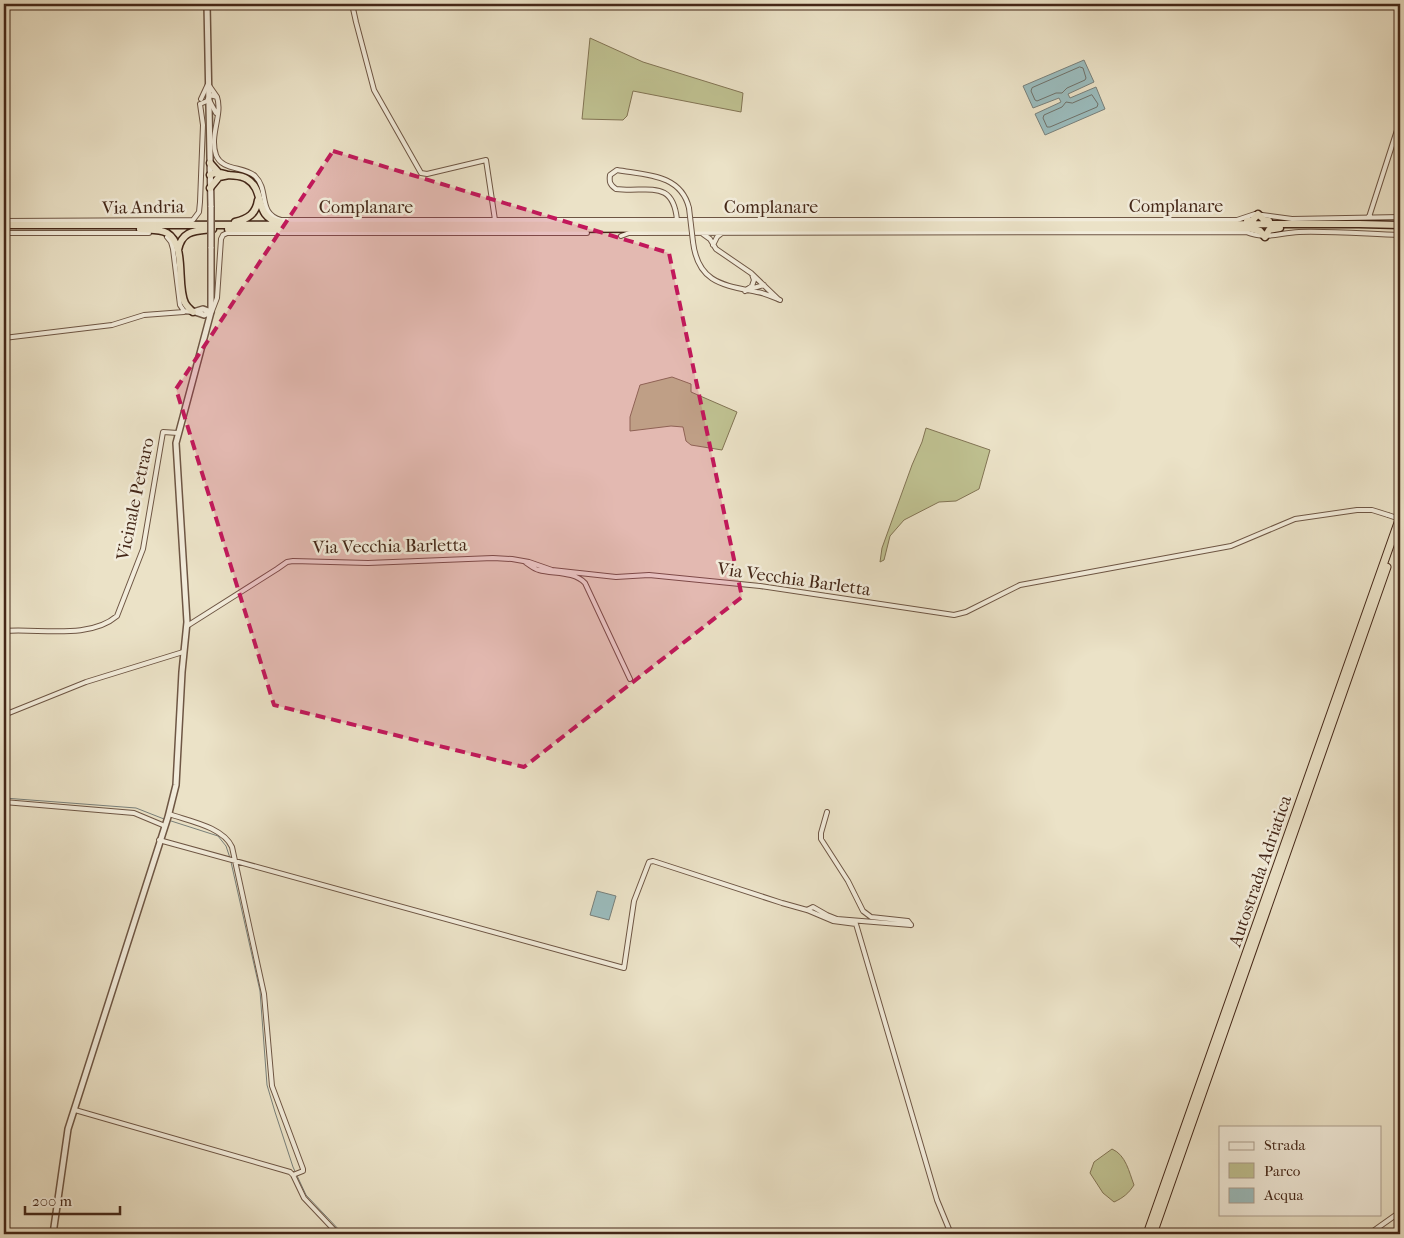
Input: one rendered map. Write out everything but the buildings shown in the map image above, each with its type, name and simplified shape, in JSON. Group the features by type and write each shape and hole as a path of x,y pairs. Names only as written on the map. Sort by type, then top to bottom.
{"highway":[{"path":"210,163 219,175"},
{"path":"210,175 239,175 248,179 256,188 265,215 271,220 306,225"},
{"path":"210,188 219,175"},
{"path":"224,225 246,219 253,214 259,197"},
{"path":"1238,224 1252,221 1258,214 1264,220 1281,226"},
{"path":"4,225 1238,224 1281,226"},
{"path":"4,229 1248,228 1359,224 1400,225"},
{"path":"1248,228 1260,231 1265,237 1269,230 1281,226"},
{"path":"140,229 167,233 175,241 183,295 185,303 191,312"},
{"path":"178,252 182,238 189,233 213,229"},
{"name":"Autostrada Adriatica","path":"1147,1234 1400,518"},
{"name":"Autostrada Adriatica","path":"1153,1234 1400,530"}],"street":[{"path":"53,1234 68,1129 159,840 167,820 176,785 183,652 187,626 176,455 178,433 209,323 212,302 208,4"},
{"path":"352,4 374,90 421,173 427,174 486,160 495,220"},
{"path":"208,84 217,97"},
{"path":"200,104 208,84"},
{"path":"201,99 212,95 217,97"},
{"name":"Complanare","path":"217,97 219,106 214,140 216,156 224,164 248,171 257,178 262,186 265,208 276,218 318,221 1237,220 1258,214 1292,219 1400,217"},
{"path":"200,104 207,101 208,98"},
{"name":"Complanare","path":"208,98 217,116"},
{"name":"Via Andria","path":"4,221 193,220 200,207 203,125 200,104"},
{"path":"208,110 214,108"},
{"path":"1369,217 1400,121"},
{"path":"677,220 674,204 666,192 659,190 616,189 610,185 610,175 618,170 658,177 676,185 683,193 689,208 692,242 697,261 707,276 718,283 746,291 759,292 780,300 751,273 722,254 707,236 698,232"},
{"name":"Via Andria","path":"4,233 127,232 162,234 171,242 181,308 191,312"},
{"name":"Complanare","path":"621,236 628,233 698,232 1246,232 1258,237 1298,232 1400,235"},
{"path":"712,232 710,235 713,245"},
{"path":"713,245 717,237 724,232"},
{"name":"Complanare","path":"211,312 217,298 221,239 227,233 587,233"},
{"path":"746,291 752,286 754,280 751,273"},
{"path":"746,291 764,285"},
{"path":"759,292 763,289 764,285"},
{"path":"204,312 212,302"},
{"path":"204,312 209,323"},
{"path":"4,338 112,325 144,315 211,312"},
{"name":"Vicinale Petraro","path":"4,631 88,630 109,624 117,616 143,549 163,432 178,433"},
{"name":"Via Vecchia Barletta","path":"187,626 287,562 368,564 493,558 523,560 552,570 616,577 636,576 760,586 954,615 966,612 1020,585 1232,546 1252,539 1292,519 1357,510 1372,510 1400,518"},
{"path":"523,560 536,570 571,575 582,580 595,602 630,679"},
{"path":"4,715 86,682 183,652"},
{"path":"4,802 134,813 221,834 229,839 264,994 272,1086 303,1171 295,1174 280,1168 75,1110"},
{"path":"807,910 814,908 832,917 911,925 908,921 871,917 863,911 848,881 821,839 826,812"},
{"path":"159,840 624,968 634,902 651,862 658,862 807,910 833,921 853,923 856,925 937,1200 951,1234"},
{"path":"295,1174 304,1198 338,1234"},
{"path":"1369,1234 1400,1212"}],"highlighted area":[{"path":"333,151 669,253 742,597 524,767 274,705 176,389"}],"green space":[{"path":"590,38 643,62 743,93 741,112 633,91 627,116 623,120 582,119"},
{"path":"672,377 691,384 691,392 737,412 722,450 691,445 686,441 683,427 671,426 630,431 630,417 640,385"},
{"path":"926,428 990,450 979,489 956,501 939,502 904,520 890,536 884,560 880,562 882,548"},
{"path":"1112,1149 1121,1155 1129,1169 1134,1185 1126,1195 1114,1202 1103,1193 1090,1173 1094,1162"}],"water":[{"path":"1084,60 1094,82 1068,94 1070,98 1096,87 1105,109 1045,135 1035,114 1061,102 1059,98 1033,108 1023,86"},
{"path":"597,891 616,896 609,920 590,915"}],"waterway":[{"path":"4,798 136,808 164,819"},
{"path":"168,820 218,836 226,846 230,858"},
{"path":"231,862 260,991 267,1085 275,1112 293,1167 306,1195 343,1234"}]}
